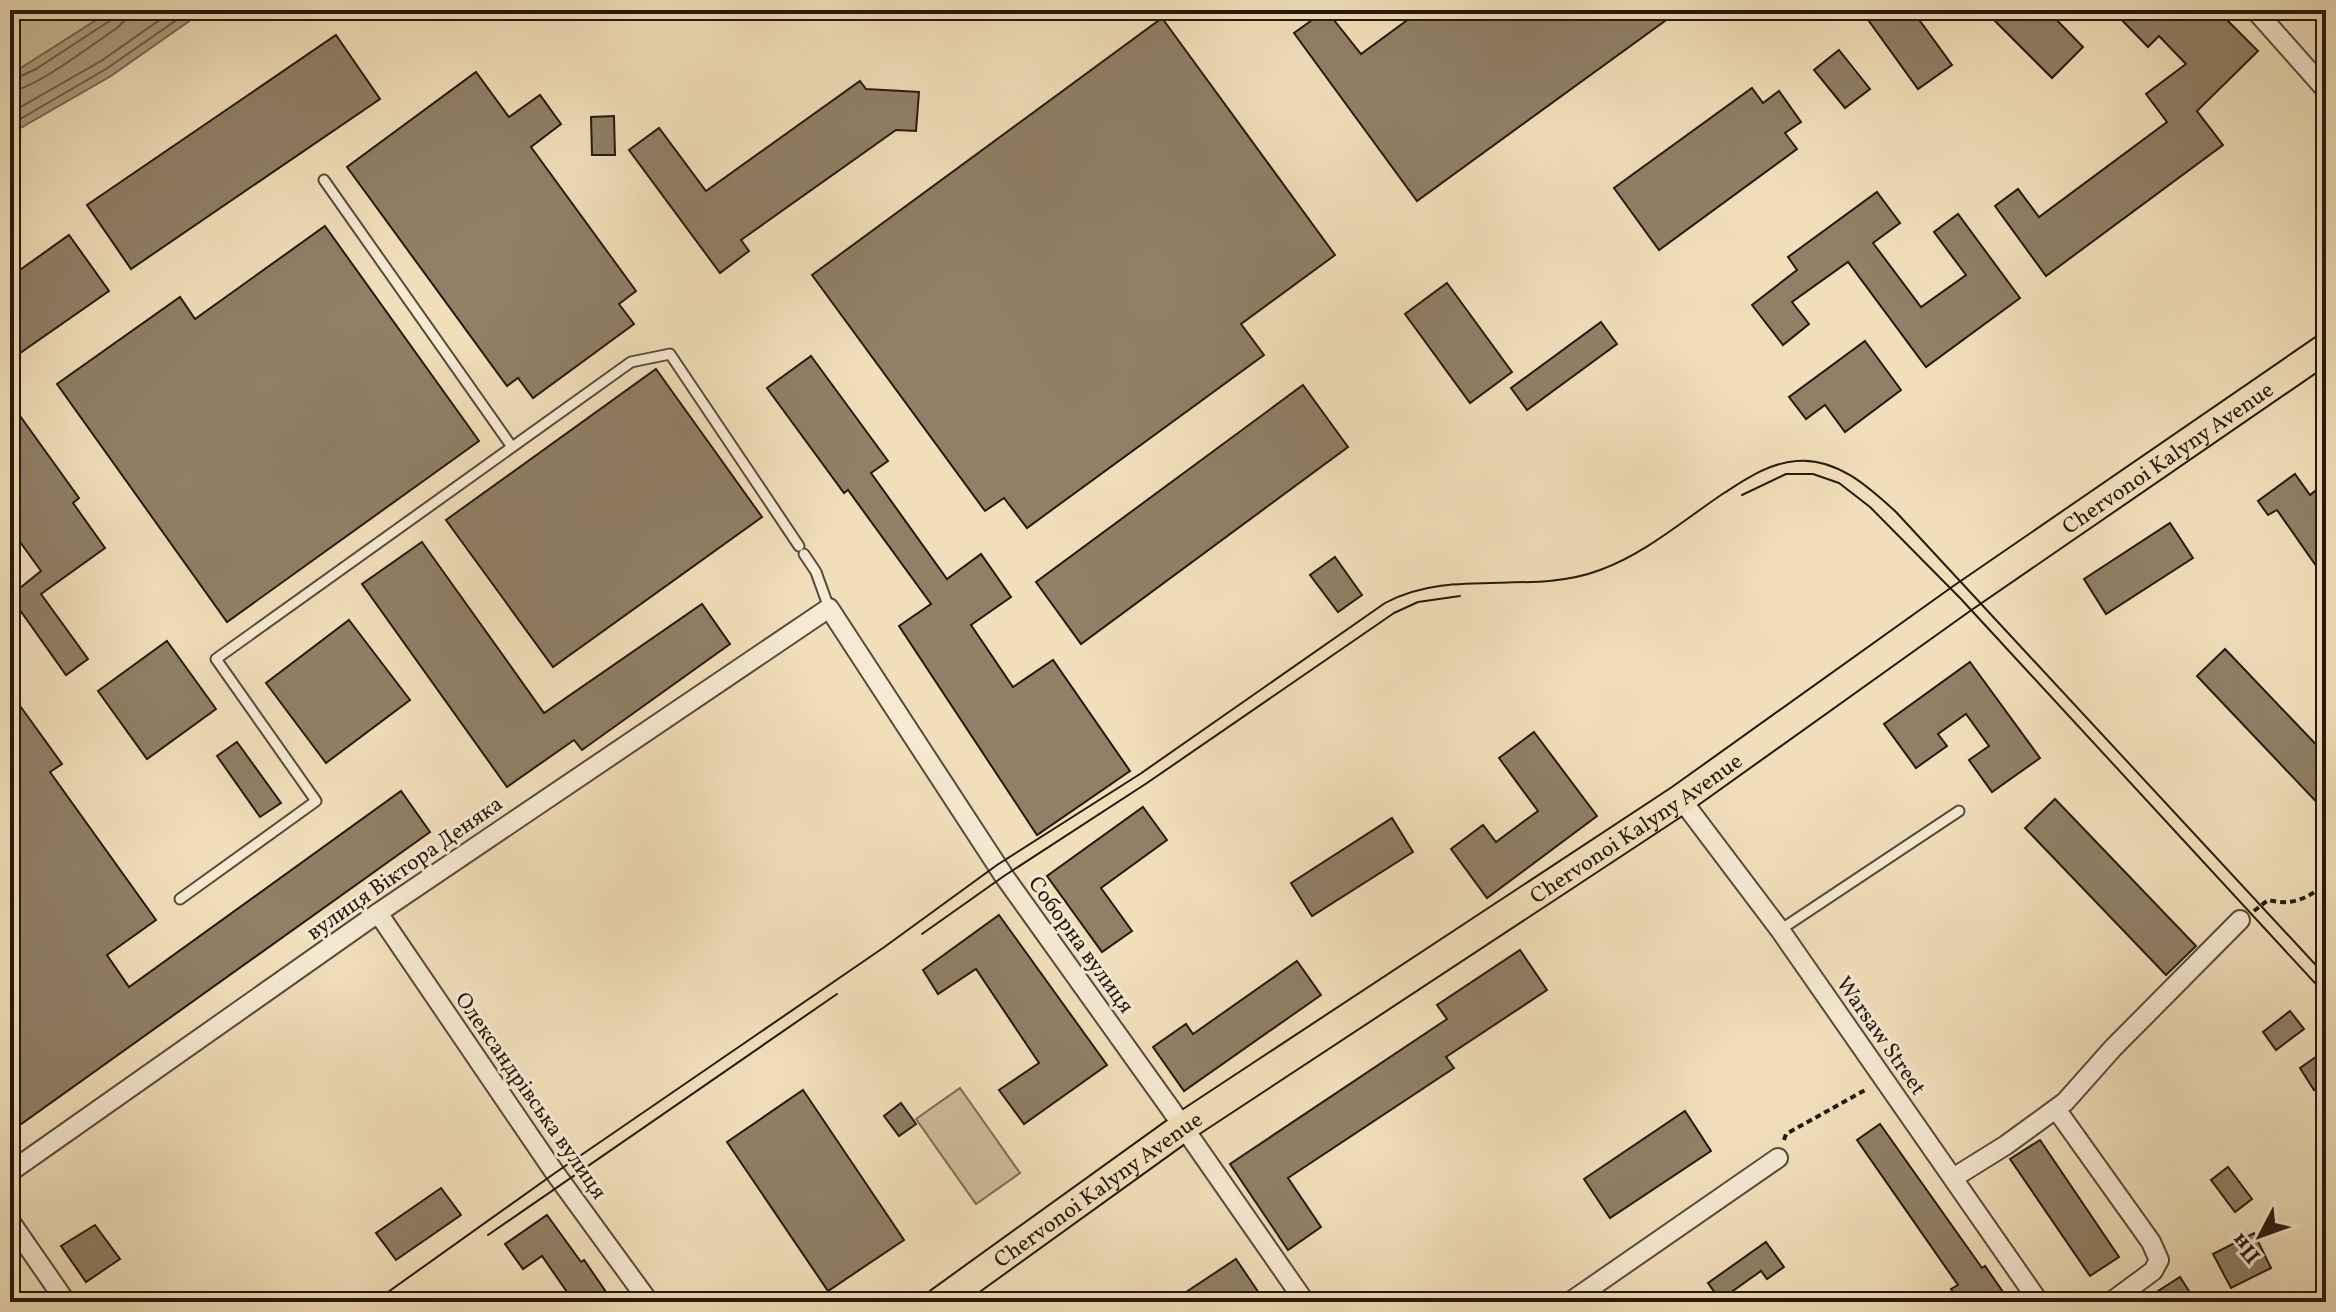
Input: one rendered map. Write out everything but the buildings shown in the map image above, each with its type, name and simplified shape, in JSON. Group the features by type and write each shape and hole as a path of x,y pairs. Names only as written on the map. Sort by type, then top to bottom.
{"main road":[{"name":"Chervonoi Kalyny Avenue","path":"940,1302 1183,1127 1681,799 1961,599 2326,348"}],"street":[{"path":"2255,10 2326,90"},
{"name":"вулиця Віктора Деняка","path":"10,1172 378,913 829,608"},
{"name":"Соборна вулиця","path":"829,608 1004,876 1305,1302"},
{"name":"Warsaw Street","path":"1681,799 1780,930 2039,1302"},
{"name":"Олександрівська вулиця","path":"378,913 555,1173 649,1302"},
{"path":"1953,1178 2056,1109 2240,920"},
{"path":"2056,1109 2151,1242 2159,1260 2153,1271 2111,1302"},
{"path":"1570,1302 1778,1158"},
{"path":"10,1221 66,1302"}],"lane":[{"path":"324,180 512,447"},
{"path":"180,899 316,801 216,659 631,362 670,354 816,572 829,608"},
{"path":"1780,930 1959,811"}],"path":[{"path":"2240,920 2268,900 2287,904 2326,884"},
{"path":"1778,1158 1786,1134 1883,1080"}],"shaded area":[{"path":"10,10 112,10 10,75"},
{"path":"960,1088 1020,1173 976,1204 916,1119"}],"water":[{"path":"112,10 205,10 111,76 10,134 10,75"}],"tram line":[{"path":"374,1302 555,1173 883,948 997,865 1140,774 1385,603 1410,592 1436,586 1547,581 1600,570 1649,545 1749,477 1786,462 1811,461 1838,469 1863,484 1896,512 2326,976"},
{"path":"1742,495 1786,474 1813,474 1839,483 1870,507 1961,599 2326,995"},
{"path":"922,934 1394,613 1418,602 1460,596"},
{"path":"488,1235 837,994"}]}
